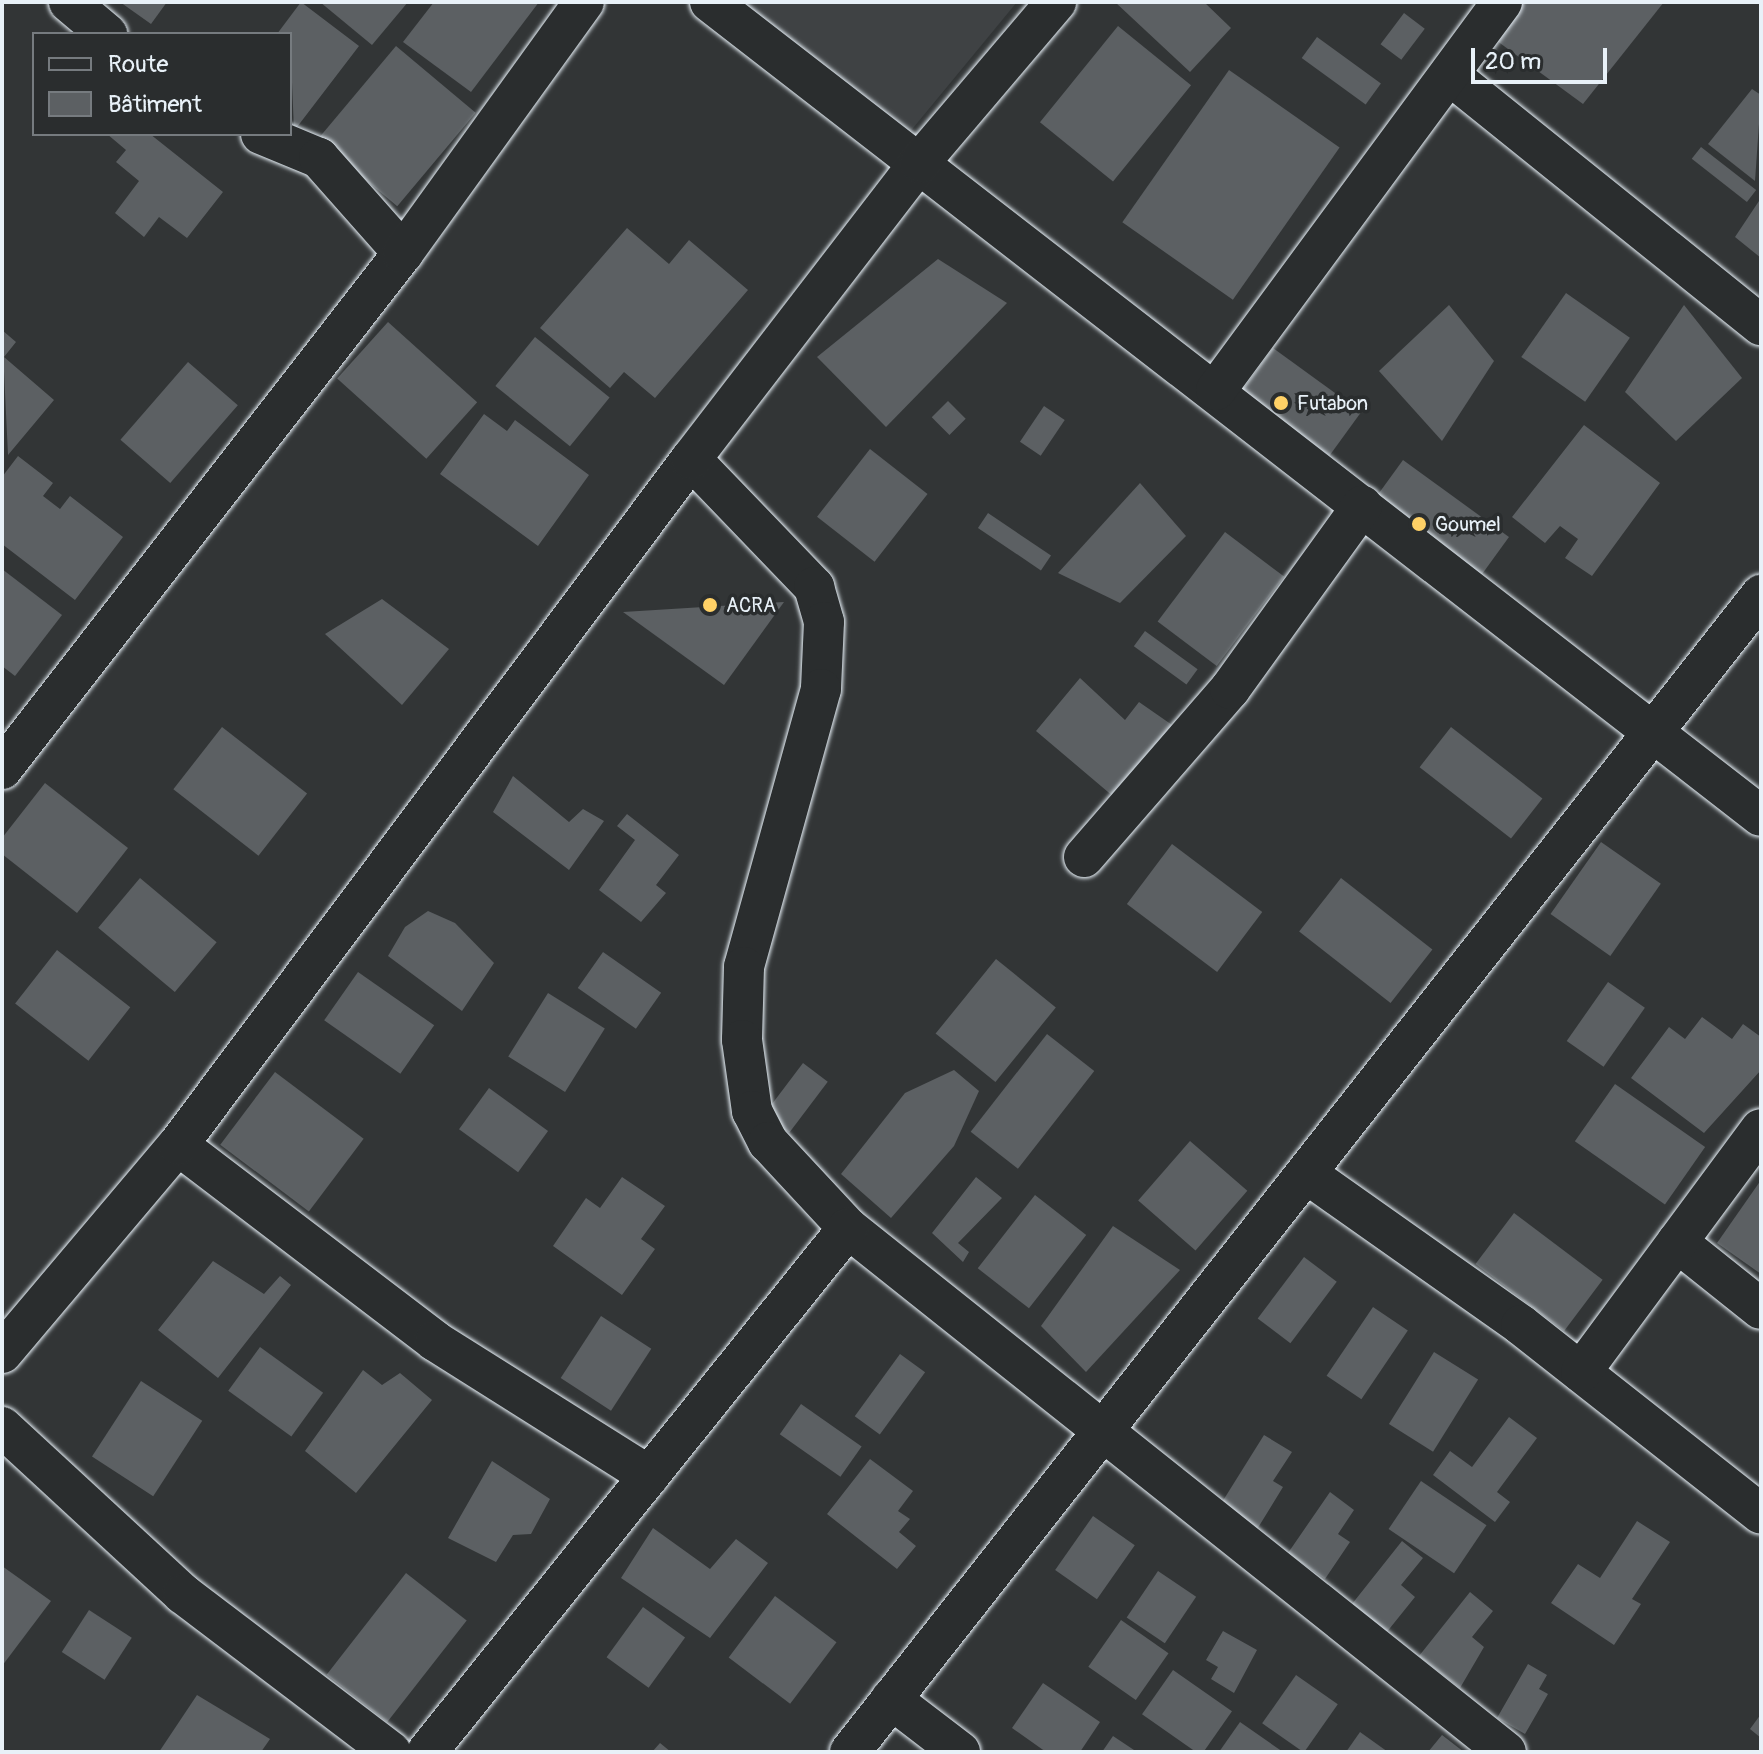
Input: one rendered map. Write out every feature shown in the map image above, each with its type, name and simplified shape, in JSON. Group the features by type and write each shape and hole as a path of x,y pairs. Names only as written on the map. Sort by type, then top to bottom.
{"street":[{"path":"69,2 105,32"},
{"path":"2,769 403,253 584,2"},
{"path":"710,2 1216,390 1761,816"},
{"path":"2,1353 178,1145 691,459 920,162 1056,2"},
{"path":"1216,390 1451,76 1502,2"},
{"path":"1451,76 1761,325"},
{"path":"266,136 319,158 403,253"},
{"path":"691,459 814,587 824,622 821,689 744,967 742,1040 752,1111 768,1142 848,1228 1506,1752"},
{"path":"1084,857 1230,689 1362,506"},
{"path":"850,1752 1310,1176 1653,729 1761,595"},
{"path":"1581,1372 1761,1129"},
{"path":"178,1145 435,1341 649,1476"},
{"path":"1310,1176 1581,1372 1761,1514"},
{"path":"427,1752 848,1228"},
{"path":"1677,1242 1761,1309"},
{"path":"2,1427 183,1594 391,1752"},
{"path":"891,1699 960,1752"}],"shaded area":[{"path":"737,2 1017,2 909,133"}],"building":[{"path":"120,2 167,2 151,24"},
{"path":"301,2 359,46 294,131 292,32 278,32"},
{"path":"320,2 408,2 372,45"},
{"path":"434,2 539,2 471,92 403,42"},
{"path":"1115,2 1204,2 1231,28 1190,72"},
{"path":"1516,2 1664,2 1583,104 1493,38"},
{"path":"1404,13 1425,29 1401,60 1381,44"},
{"path":"1118,26 1191,85 1113,182 1040,122"},
{"path":"1317,37 1381,83 1366,104 1302,58"},
{"path":"396,46 476,113 397,206 318,139"},
{"path":"1229,70 1340,147 1233,300 1122,222"},
{"path":"1752,89 1761,95 1755,181 1708,144"},
{"path":"109,136 153,136 223,192 187,238 159,217 144,237 115,213 139,181 116,162 126,150"},
{"path":"1701,147 1756,190 1747,202 1692,159"},
{"path":"1761,198 1761,258 1735,237"},
{"path":"627,228 669,264 689,240 748,290 655,398 624,372 610,388 540,328"},
{"path":"938,259 1007,303 886,427 817,357"},
{"path":"1566,293 1630,338 1585,402 1521,357"},
{"path":"1449,305 1494,361 1442,441 1379,371"},
{"path":"1684,305 1742,378 1676,441 1625,392"},
{"path":"388,322 477,402 426,459 337,378"},
{"path":"2,330 16,342 4,357 54,400 8,455"},
{"path":"535,337 610,397 570,446 495,386"},
{"path":"1273,348 1361,412 1329,456 1241,392"},
{"path":"188,362 238,405 170,483 120,440"},
{"path":"948,401 966,419 949,435 932,417"},
{"path":"1044,406 1065,420 1041,456 1020,442"},
{"path":"484,414 507,431 515,420 589,475 538,546 440,474"},
{"path":"1584,425 1660,483 1592,576 1565,558 1578,539 1560,526 1545,543 1512,517"},
{"path":"870,449 928,494 875,562 817,517"},
{"path":"18,456 53,483 43,496 60,509 70,496 123,537 75,600 2,544 2,477"},
{"path":"1403,460 1509,537 1480,577 1374,500"},
{"path":"1140,483 1186,536 1120,603 1058,573"},
{"path":"988,513 1051,555 1041,570 978,528"},
{"path":"1225,532 1284,577 1217,666 1158,621"},
{"path":"2,569 62,615 15,676 2,666"},
{"path":"382,599 449,649 402,705 325,634"},
{"path":"784,602 724,685 623,612"},
{"path":"1145,631 1198,669 1186,685 1134,646"},
{"path":"1080,678 1125,720 1139,702 1175,727 1121,803 1036,731"},
{"path":"222,727 307,793 258,856 173,789"},
{"path":"1451,727 1542,798 1511,839 1420,767"},
{"path":"513,776 569,822 583,809 604,821 569,870 493,812"},
{"path":"45,783 128,848 77,913 2,854 2,838"},
{"path":"627,814 679,855 656,885 666,893 641,922 599,890 635,840 617,826"},
{"path":"1601,842 1661,884 1610,956 1551,914"},
{"path":"1172,844 1262,912 1217,972 1127,904"},
{"path":"140,878 217,942 175,992 98,928"},
{"path":"1341,878 1432,949 1391,1003 1299,932"},
{"path":"428,911 455,923 494,963 462,1011 388,956 405,927"},
{"path":"57,950 130,1007 88,1061 15,1004"},
{"path":"603,952 661,993 636,1029 578,988"},
{"path":"996,959 1056,1007 995,1082 936,1034"},
{"path":"358,972 434,1025 400,1074 324,1020"},
{"path":"1608,982 1645,1008 1604,1067 1567,1041"},
{"path":"548,993 605,1029 565,1092 508,1057"},
{"path":"1702,1017 1732,1039 1743,1024 1761,1037 1761,1070 1704,1133 1631,1078 1669,1027 1685,1039"},
{"path":"1047,1034 1094,1071 1018,1169 971,1132"},
{"path":"803,1063 828,1082 789,1133 764,1114"},
{"path":"954,1070 979,1091 954,1146 891,1218 841,1174 905,1093"},
{"path":"275,1072 364,1139 309,1211 220,1145"},
{"path":"1615,1084 1705,1147 1665,1204 1575,1141"},
{"path":"489,1088 548,1131 518,1172 459,1129"},
{"path":"1190,1141 1247,1191 1196,1250 1138,1201"},
{"path":"622,1177 665,1206 641,1239 655,1249 622,1295 553,1246 586,1198 600,1208"},
{"path":"976,1177 1002,1198 958,1243 969,1252 963,1262 932,1233"},
{"path":"1761,1180 1761,1274 1717,1243"},
{"path":"1035,1195 1086,1235 1029,1308 978,1268"},
{"path":"1514,1213 1603,1280 1564,1331 1475,1264"},
{"path":"1113,1226 1180,1270 1086,1372 1041,1326"},
{"path":"1304,1257 1337,1282 1290,1343 1258,1318"},
{"path":"213,1261 264,1294 280,1276 291,1285 218,1378 158,1330"},
{"path":"1373,1307 1408,1330 1361,1399 1327,1376"},
{"path":"601,1316 651,1349 611,1411 561,1378"},
{"path":"260,1347 323,1393 291,1437 228,1391"},
{"path":"1434,1352 1478,1380 1433,1452 1389,1424"},
{"path":"900,1354 925,1372 880,1435 855,1416"},
{"path":"363,1370 382,1385 400,1373 432,1400 356,1493 305,1451"},
{"path":"141,1381 202,1421 153,1496 92,1456"},
{"path":"801,1404 862,1446 840,1477 780,1434"},
{"path":"1509,1417 1537,1438 1497,1492 1510,1502 1495,1522 1433,1475 1450,1451 1472,1467"},
{"path":"1264,1435 1292,1452 1273,1481 1283,1487 1256,1531 1219,1507"},
{"path":"870,1459 913,1491 898,1511 910,1519 899,1532 916,1546 897,1569 827,1514"},
{"path":"492,1461 550,1499 531,1534 513,1535 496,1562 448,1538"},
{"path":"1421,1481 1486,1525 1454,1573 1389,1529"},
{"path":"1330,1492 1354,1510 1338,1534 1350,1542 1325,1579 1288,1553"},
{"path":"1093,1516 1135,1545 1097,1599 1055,1570"},
{"path":"1637,1521 1670,1542 1632,1599 1641,1604 1614,1645 1551,1603 1578,1564 1600,1578"},
{"path":"653,1528 710,1569 736,1539 768,1563 710,1638 621,1578"},
{"path":"1402,1541 1423,1558 1401,1585 1415,1597 1386,1633 1352,1604"},
{"path":"2,1566 51,1601 2,1666"},
{"path":"1158,1571 1196,1597 1165,1643 1127,1617"},
{"path":"406,1573 467,1620 387,1722 327,1675"},
{"path":"1470,1592 1493,1611 1472,1637 1484,1647 1460,1688 1419,1656"},
{"path":"775,1596 836,1642 790,1704 729,1657"},
{"path":"643,1607 685,1638 649,1688 607,1657"},
{"path":"89,1610 132,1638 105,1680 62,1652"},
{"path":"1121,1620 1169,1653 1136,1700 1088,1667"},
{"path":"1223,1631 1257,1650 1234,1693 1211,1679 1218,1667 1206,1660"},
{"path":"1528,1664 1547,1675 1539,1689 1548,1694 1525,1734 1497,1718"},
{"path":"1173,1670 1232,1711 1203,1752 1196,1752 1142,1714"},
{"path":"1296,1675 1338,1704 1304,1752 1262,1723"},
{"path":"1043,1683 1100,1722 1080,1752 1046,1752 1012,1728"},
{"path":"197,1695 270,1739 261,1752 159,1752"},
{"path":"1761,1714 1761,1738 1750,1729"},
{"path":"1240,1722 1283,1752 1219,1752"},
{"path":"1360,1732 1388,1752 1346,1752"},
{"path":"1442,1735 1464,1752 1428,1752"},
{"path":"1113,1736 1137,1752 1102,1752"},
{"path":"660,1743 671,1752 652,1752"}],"place":[{"name":"Futabon","path":"1281,403"},
{"name":"Goumel","path":"1419,524"},
{"name":"ACRA","path":"710,605"}]}
